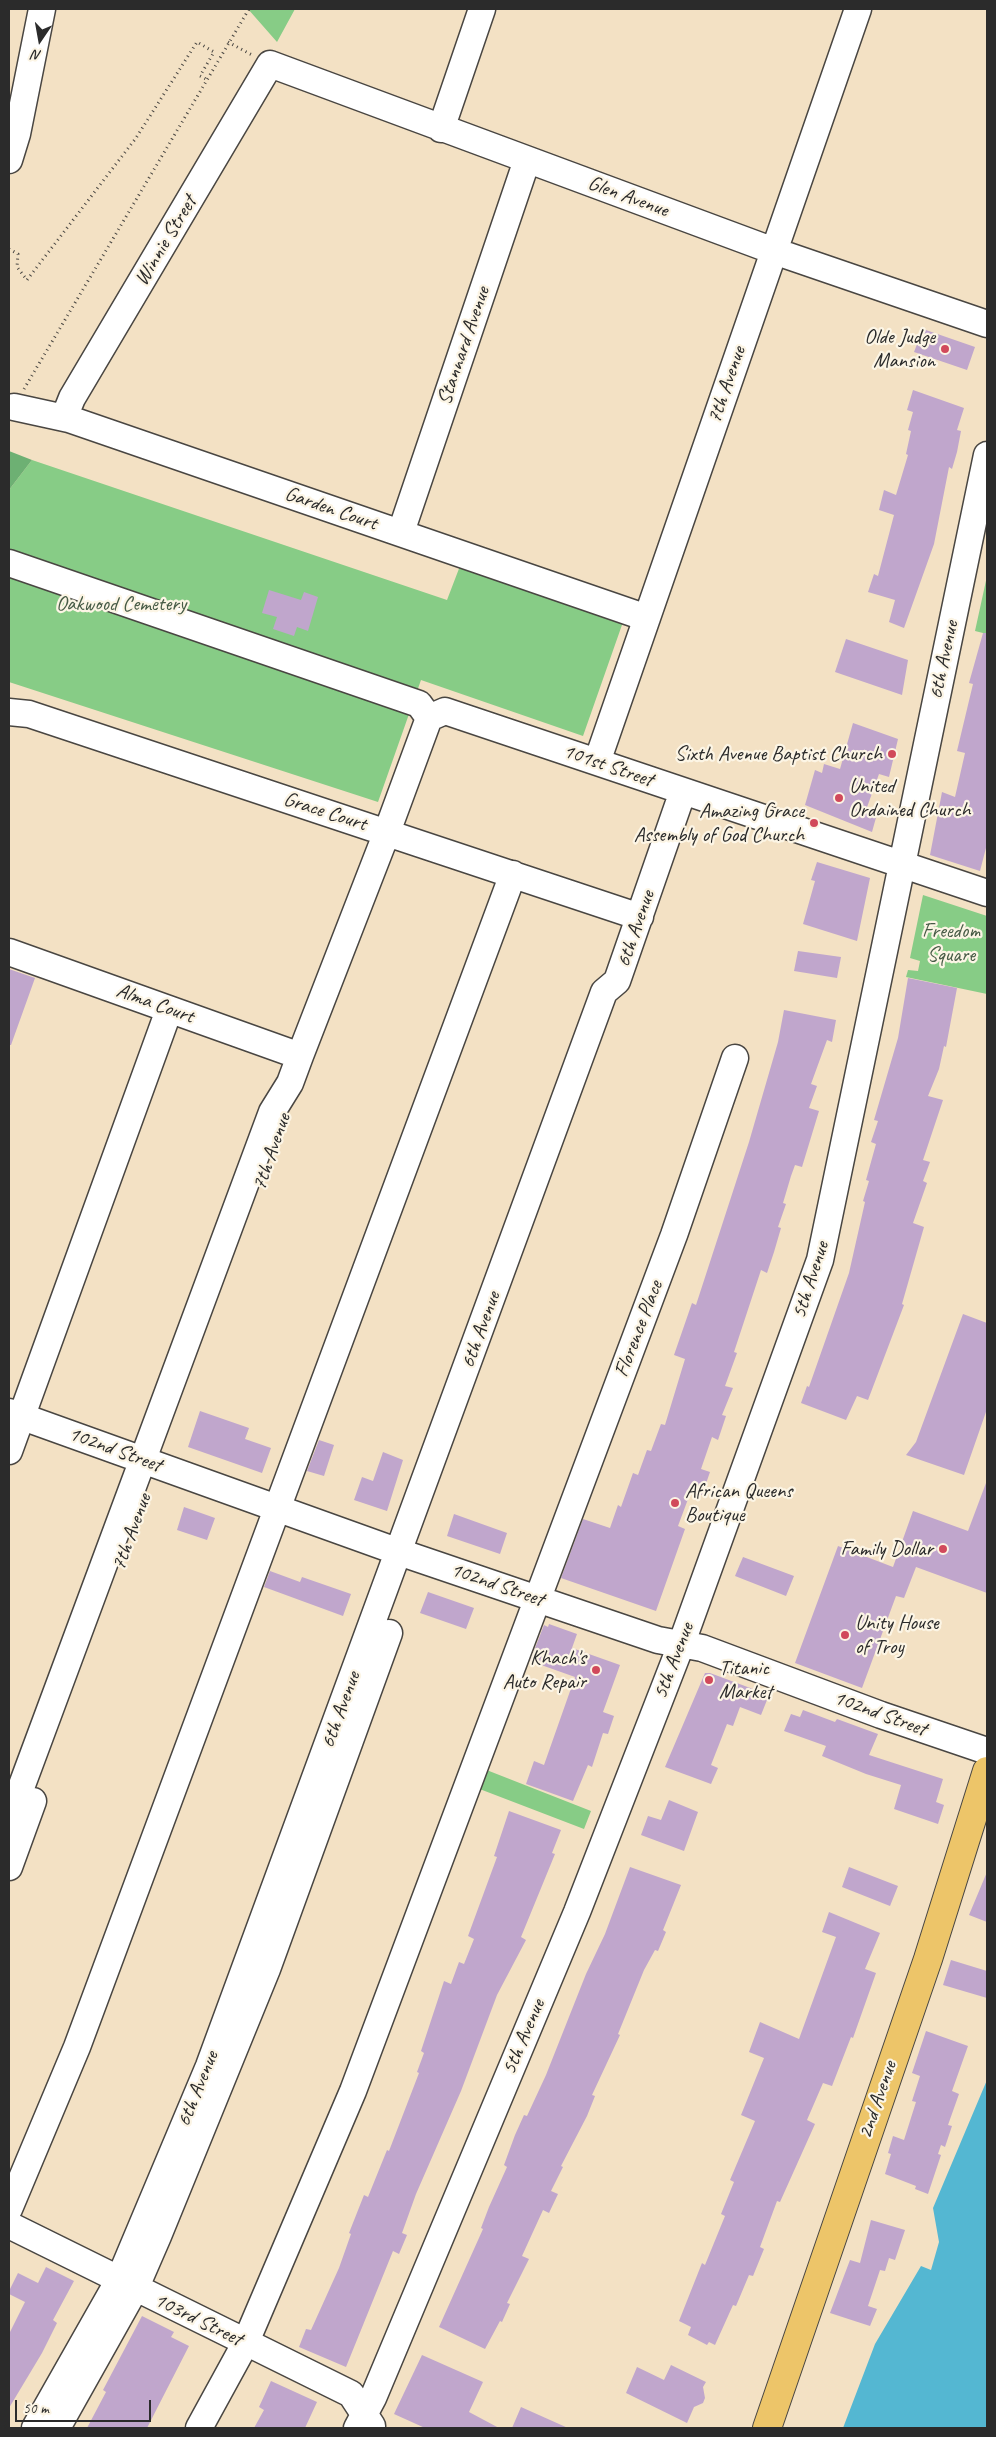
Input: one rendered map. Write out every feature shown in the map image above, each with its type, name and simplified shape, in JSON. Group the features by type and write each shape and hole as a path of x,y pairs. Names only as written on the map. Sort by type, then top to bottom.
{"main road":[{"name":"2nd Avenue","path":"767,2428 928,1959 987,1771"}],"street":[{"path":"9,160 17,134 42,9"},
{"path":"441,129 482,9"},
{"name":"7th Avenue","path":"597,762 858,9"},
{"name":"Glen Avenue","path":"270,64 774,251 987,324"},
{"name":"Winnie Street","path":"69,419 68,408 72,398 270,64"},
{"name":"Stannard Avenue","path":"401,532 527,160"},
{"name":"Garden Court","path":"14,407 69,419 647,618"},
{"name":"6th Avenue","path":"902,864 987,455"},
{"path":"9,562 419,704 429,718"},
{"name":"101st Street","path":"429,718 445,711 987,893"},
{"name":"Grace Court","path":"9,712 28,714 640,917"},
{"name":"7th Avenue","path":"9,1867 81,1650 149,1462 287,1116 290,1083 388,832 429,718"},
{"name":"6th Avenue","path":"57,2428 127,2285 232,2029 408,1555 604,992 617,981 683,791"},
{"name":"5th Avenue","path":"365,2424 573,1922 681,1645 820,1260 902,864"},
{"path":"9,2209 77,2047 513,874"},
{"name":"Alma Court","path":"9,952 300,1056"},
{"path":"9,1451 15,1414 170,1010"},
{"name":"Florence Place","path":"199,2428 245,2344 353,2092 674,1235 735,1058"},
{"name":"102nd Street","path":"15,1414 408,1555 658,1640 702,1648 880,1715 987,1751"},
{"name":"7th Avenue","path":"9,1820 81,1650"},
{"name":"103rd Street","path":"9,2225 245,2344 351,2394 365,2424"},
{"name":"6th Avenue","path":"35,2428 127,2285"}],"path":[{"path":"14,407 249,9"},
{"path":"9,249 18,254 18,267 27,280 136,138 197,42 214,52 200,76 206,79"}],"green space":[{"path":"248,9 295,9 277,42"},
{"path":"9,451 32,460 9,490"},
{"name":"Oakwood Cemetery","path":"32,460 447,600 460,566 623,622 583,736 421,680 378,802 9,682 9,490"},
{"path":"987,576 987,634 975,631"},
{"name":"Freedom Square","path":"923,895 987,916 987,994 906,977 908,970 918,971 920,961 910,958"},
{"path":"484,1769 591,1811 584,1829 477,1788"}],"water":[{"path":"987,2080 987,2428 843,2428 875,2344 921,2266 931,2270 939,2242 933,2208"}],"building":[{"name":"Olde Judge Mansion","path":"923,329 975,347 967,370 914,352"},
{"path":"913,390 964,408 957,430 961,431 957,452 952,469 949,467 934,544 904,628 889,622 895,600 868,592 874,574 878,576 894,515 879,510 884,490 896,495 908,455 906,454 911,431 908,430 913,412 907,410"},
{"path":"269,590 301,600 304,592 318,597 308,631 297,627 294,636 273,629 277,617 262,613"},
{"path":"983,633 987,633 987,844 980,871 930,855 942,792 955,797 965,753 957,751 973,684 969,683"},
{"path":"846,639 908,660 902,695 835,672"},
{"path":"853,723 898,739 889,777 879,774 866,810 877,814 872,832 805,805 815,770 822,773 824,764 840,769"},
{"path":"817,862 870,878 857,941 803,924 815,881 811,880"},
{"path":"798,951 841,957 837,978 794,971"},
{"path":"9,969 35,978 11,1045 9,1045"},
{"path":"908,978 957,988 946,1047 944,1046 939,1069 928,1096 943,1100 923,1160 930,1162 923,1181 927,1183 913,1223 924,1227 902,1304 904,1305 868,1400 857,1396 846,1420 801,1403 807,1386 809,1387 849,1273 865,1202 863,1201 869,1181 866,1180 876,1144 871,1142 878,1121 874,1120 898,1038"},
{"path":"784,1010 836,1020 832,1042 827,1040 811,1084 817,1086 809,1108 819,1111 802,1167 795,1165 791,1176 783,1203 786,1204 778,1227 781,1228 767,1273 761,1270 734,1352 737,1353 725,1386 733,1388 722,1415 726,1416 718,1440 712,1437 701,1469 710,1472 702,1495 691,1491 678,1526 685,1529 656,1611 561,1578 583,1519 610,1528 618,1505 621,1507 633,1473 638,1475 647,1450 651,1451 661,1424 665,1425 685,1359 674,1355 692,1303 696,1305 749,1142 778,1042"},
{"path":"963,1314 987,1323 987,1409 964,1475 906,1455 916,1442"},
{"path":"200,1411 249,1428 245,1439 271,1448 262,1473 188,1447"},
{"path":"319,1440 334,1445 324,1476 307,1471"},
{"path":"383,1452 403,1460 387,1511 354,1500 362,1477 373,1481"},
{"path":"986,1483 987,1593 916,1567 904,1598 896,1596 862,1688 795,1663 838,1546 893,1567 913,1511 968,1531"},
{"path":"184,1507 215,1518 207,1540 177,1530"},
{"path":"454,1514 507,1533 500,1554 447,1536"},
{"path":"743,1557 794,1576 786,1596 735,1576"},
{"path":"270,1571 300,1582 302,1577 351,1594 343,1616 264,1587"},
{"path":"428,1592 474,1608 466,1629 420,1613"},
{"path":"549,1624 577,1634 572,1648 620,1665 603,1712 614,1716 608,1734 603,1733 592,1767 588,1765 573,1801 526,1784 534,1761 544,1765 575,1677 530,1661 544,1625 548,1627"},
{"path":"705,1673 710,1673 769,1695 761,1715 740,1707 733,1726 727,1724 711,1765 718,1768 711,1784 665,1767"},
{"path":"803,1710 835,1722 837,1719 878,1734 869,1755 943,1779 936,1802 944,1805 938,1824 894,1809 901,1785 866,1774 822,1756 826,1746 784,1731 791,1714 800,1717"},
{"path":"669,1800 698,1812 684,1851 641,1835 648,1816 661,1820"},
{"path":"509,1811 561,1830 552,1853 555,1854 521,1937 526,1940 497,1995 461,2091 416,2194 402,2233 407,2235 399,2254 393,2251 346,2367 299,2347 306,2329 311,2330 339,2268 351,2234 349,2233 364,2195 368,2197 387,2150 389,2151 419,2073 417,2072 424,2053 421,2051 444,1981 451,1984 459,1962 464,1964 474,1939 468,1936 497,1857 494,1856"},
{"path":"630,1867 681,1885 663,1930 666,1932 658,1951 655,1950 644,1970 618,2034 620,2035 592,2095 595,2096 587,2116 561,2166 563,2167 551,2191 558,2194 549,2213 543,2210 522,2256 529,2259 507,2303 510,2304 502,2322 500,2321 485,2349 439,2327 483,2229 481,2228 489,2207 507,2167 504,2165 515,2135 524,2115 527,2116 546,2075 586,1974 605,1934"},
{"path":"849,1867 898,1886 890,1906 842,1887"},
{"path":"987,1872 987,1922 969,1915"},
{"path":"829,1912 880,1933 865,1969 876,1973 853,2038 851,2037 832,2086 823,2083 807,2120 815,2124 780,2202 777,2201 760,2247 764,2249 753,2276 749,2275 736,2306 733,2305 715,2345 709,2342 707,2345 688,2335 691,2327 679,2321 702,2263 705,2265 725,2216 721,2214 734,2182 730,2180 755,2121 741,2115 764,2058 749,2052 760,2022 799,2039 836,1937 822,1932"},
{"path":"951,1960 987,1971 987,1998 943,1985"},
{"path":"926,2031 968,2046 952,2091 959,2094 948,2125 952,2126 945,2147 941,2145 938,2154 941,2155 928,2194 915,2189 916,2186 885,2174 891,2154 888,2153 893,2136 904,2140 916,2102 912,2101 920,2076 912,2073"},
{"path":"871,2220 905,2230 895,2260 889,2258 885,2271 880,2270 868,2306 877,2309 870,2326 830,2313 850,2260 860,2263"},
{"path":"46,2267 74,2281 53,2320 57,2323 42,2353 9,2408 9,2334 25,2302 9,2294 9,2291 18,2273 38,2283"},
{"path":"142,2316 174,2332 171,2337 189,2346 147,2428 87,2428 106,2392 103,2390"},
{"path":"422,2355 483,2382 469,2412 499,2428 425,2428 394,2414"},
{"path":"671,2365 706,2382 703,2387 705,2398 703,2403 694,2407 687,2423 626,2393 637,2367 664,2380"},
{"path":"271,2381 317,2402 305,2428 254,2428 264,2410 259,2407"},
{"path":"521,2407 568,2428 512,2428"}],"place":[{"name":"Olde Judge Mansion","path":"945,349"},
{"name":"Sixth Avenue Baptist Church","path":"892,754"},
{"name":"United Ordained Church","path":"839,798"},
{"name":"Amazing Grace Assembly of God Church","path":"814,823"},
{"name":"African Queens Boutique","path":"675,1503"},
{"name":"Family Dollar","path":"943,1549"},
{"name":"Unity House of Troy","path":"845,1635"},
{"name":"Khach's Auto Repair","path":"596,1670"},
{"name":"Titanic Market","path":"709,1680"}]}
